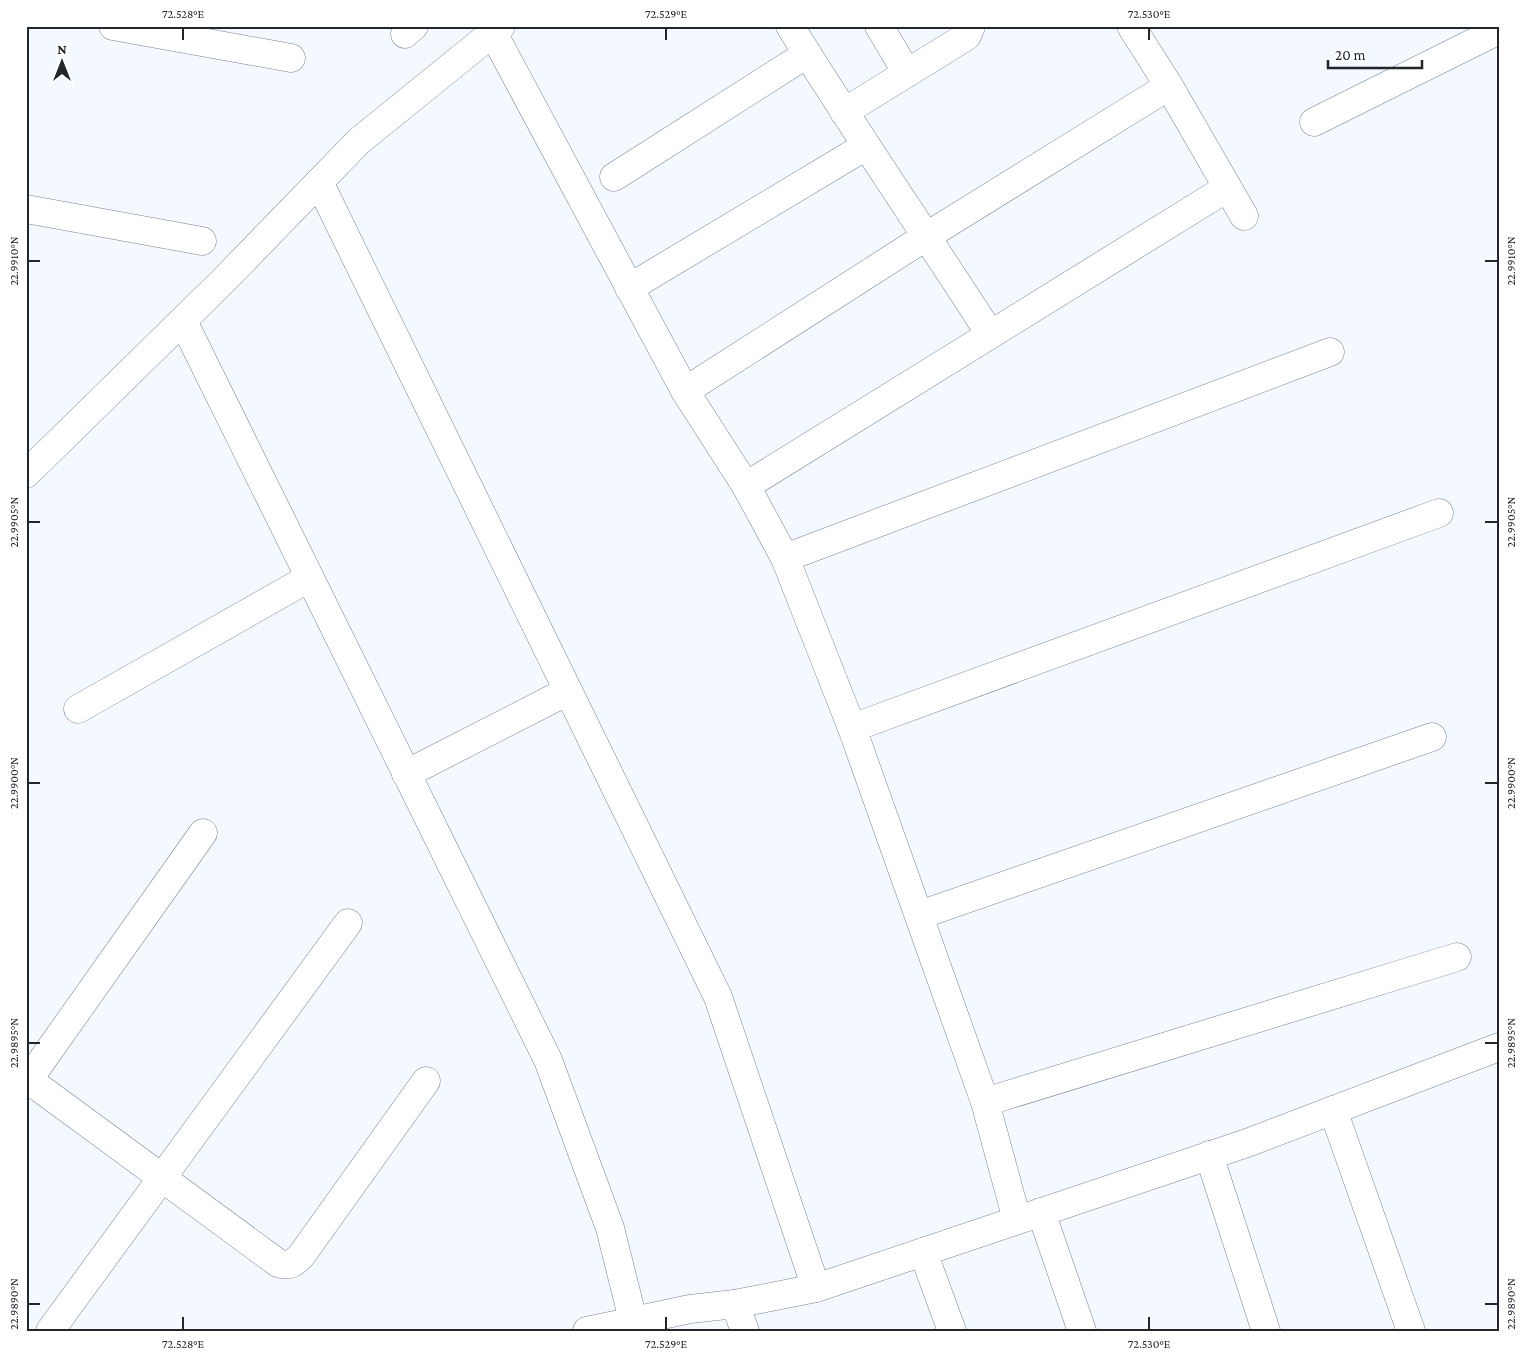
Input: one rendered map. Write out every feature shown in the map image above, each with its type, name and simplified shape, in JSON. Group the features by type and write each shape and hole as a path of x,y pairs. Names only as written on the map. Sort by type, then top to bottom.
{"street":[{"path":"113,26 292,58"},
{"path":"790,26 866,146 990,334"},
{"path":"879,26 907,73"},
{"path":"844,112 967,36 971,26"},
{"path":"1131,26 1169,86 1244,216"},
{"path":"26,474 183,320 359,141 497,29 685,391 746,486 785,558 852,728 920,914 985,1102 1029,1216 1082,1331"},
{"path":"1314,122 1499,30"},
{"path":"614,177 807,54"},
{"path":"685,391 927,236 1169,86"},
{"path":"630,288 866,146"},
{"path":"319,182 718,998 816,1288"},
{"path":"746,486 1227,188"},
{"path":"26,209 202,241"},
{"path":"183,320 548,1060 610,1228 633,1320"},
{"path":"785,558 1330,352"},
{"path":"852,728 1439,514"},
{"path":"78,709 309,578"},
{"path":"406,774 568,691"},
{"path":"920,914 1432,737"},
{"path":"203,833 27,1080 278,1263 285,1266 293,1263 301,1256 426,1081"},
{"path":"50,1331 348,923"},
{"path":"985,1102 1456,957"},
{"path":"587,1331 690,1309 735,1304 816,1288 1209,1156 1499,1047"},
{"path":"1334,1110 1411,1331"},
{"path":"1209,1156 1266,1331"},
{"path":"923,1252 952,1331"},
{"path":"735,1304 745,1331"}]}
